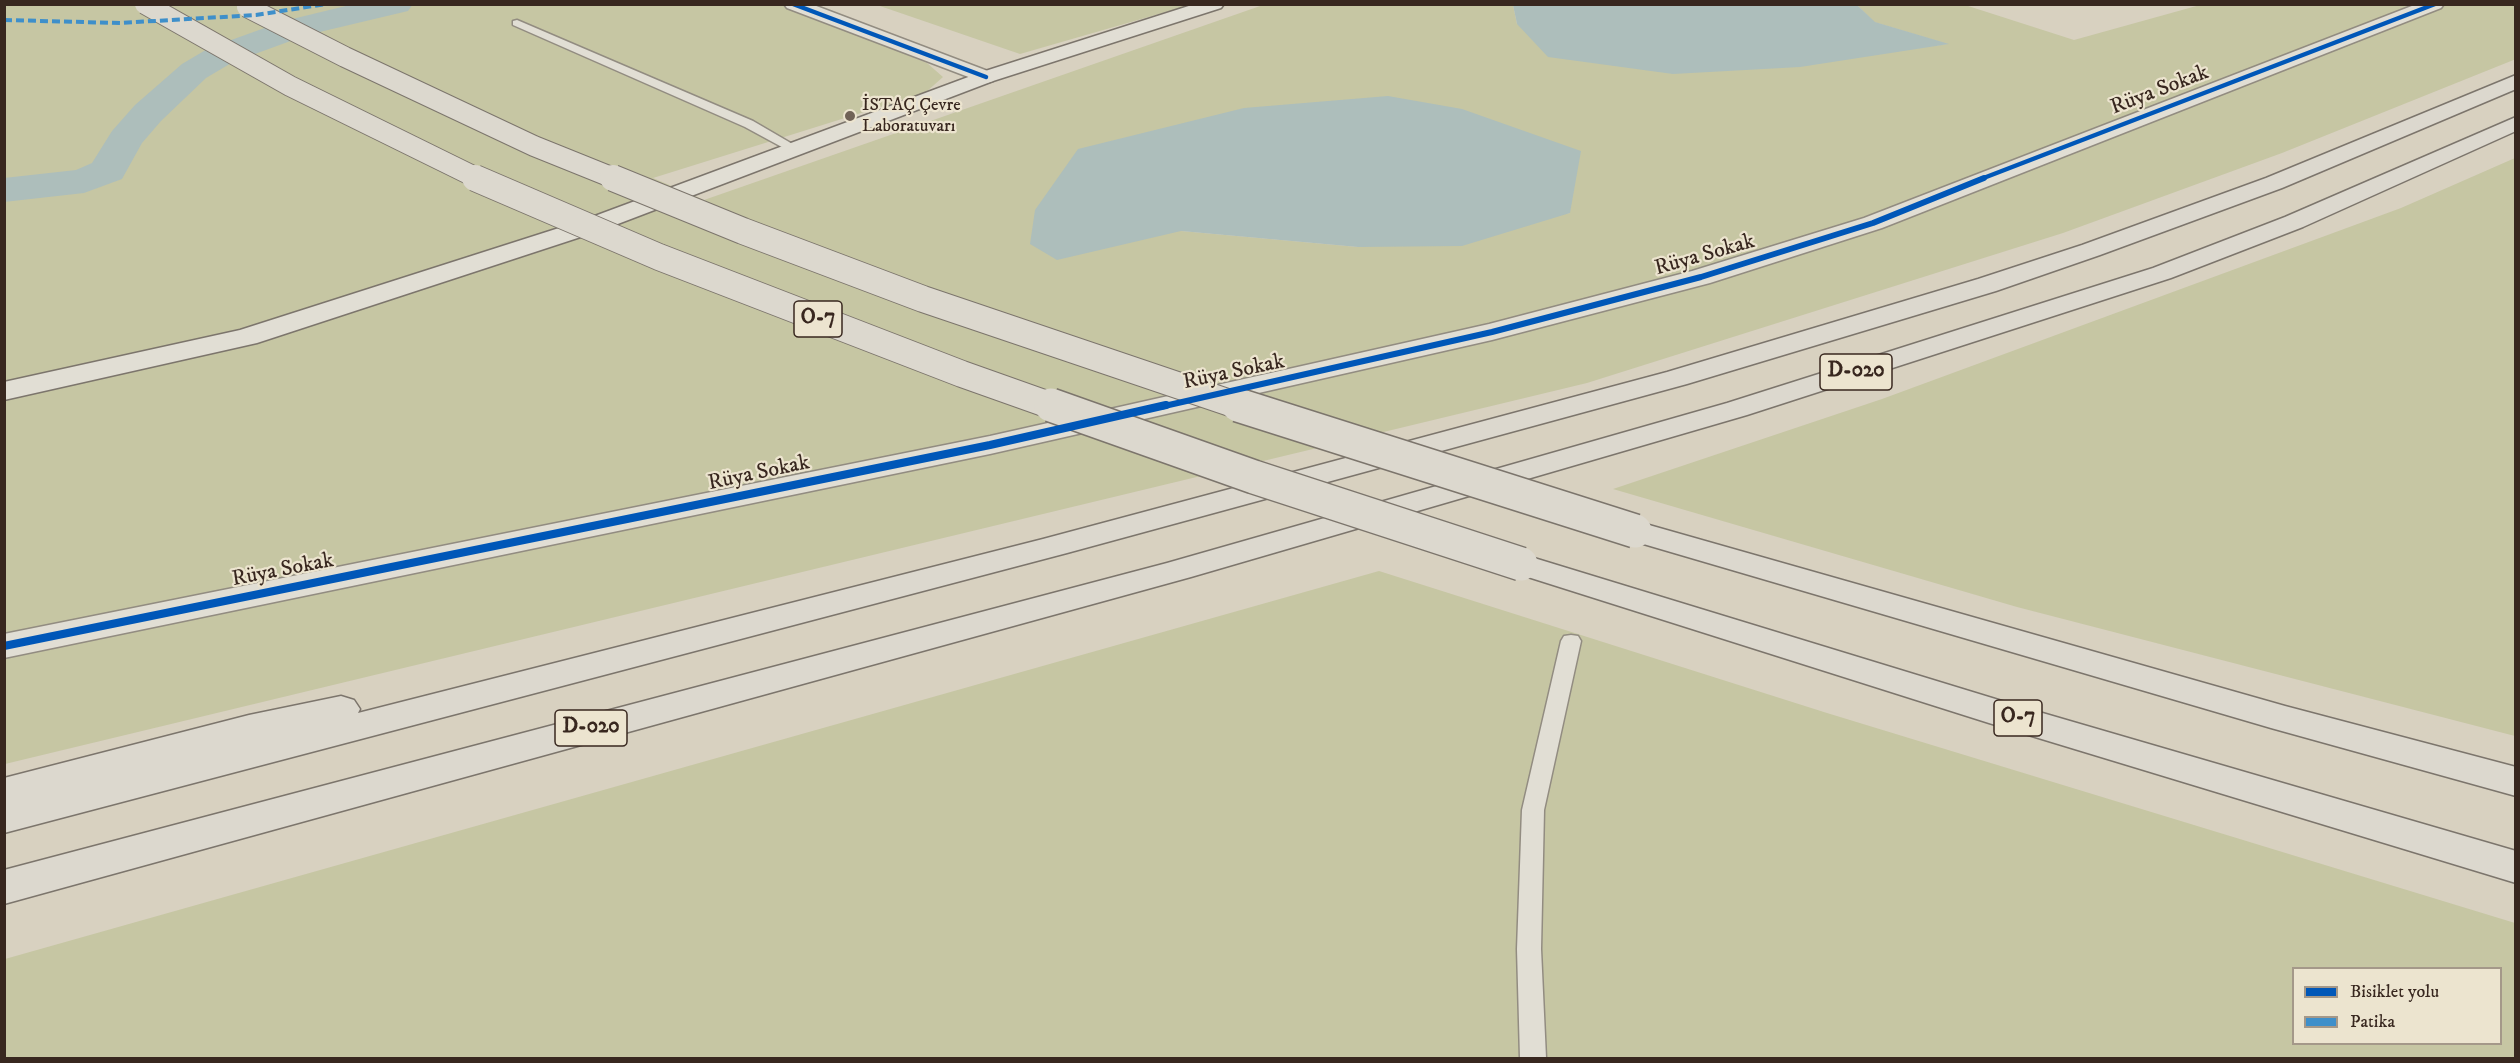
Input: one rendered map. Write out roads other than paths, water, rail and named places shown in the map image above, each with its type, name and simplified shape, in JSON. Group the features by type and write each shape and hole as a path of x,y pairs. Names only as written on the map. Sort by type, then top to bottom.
{"highway":[{"name":"O-7","path":"145,4 290,86 458,170 659,257 962,374 1254,477 1521,564 1990,710 2516,867"},
{"name":"O-7","path":"245,5 345,57 534,146 764,239 923,299 1249,409 1635,531 2239,706 2516,782"},
{"name":"D-020","path":"4,818 1055,546 1596,402 1886,316 2091,250 2241,196 2516,81"},
{"name":"D-020","path":"4,887 1179,570 1737,410 2162,273 2294,222 2516,123"},
{"path":"4,793 249,729 364,704 459,687 544,679"}],"street":[{"path":"793,4 986,77"},
{"path":"4,391 247,337 593,225 986,77 1215,4"},
{"name":"Rüya Sokak","path":"4,646 990,445 1348,366 1515,326 1701,277 1872,223 2435,4"}],"lane":[{"path":"517,23 748,124 795,149"},
{"path":"1533,1059 1529,949 1533,810 1571,641"}],"waterway":[{"path":"4,190 84,181 108,171 125,139 148,113 194,71 221,55 296,28 397,4"}],"place":[{"name":"İSTAÇ Çevre Laboratuvarı","path":"850,116"}]}
